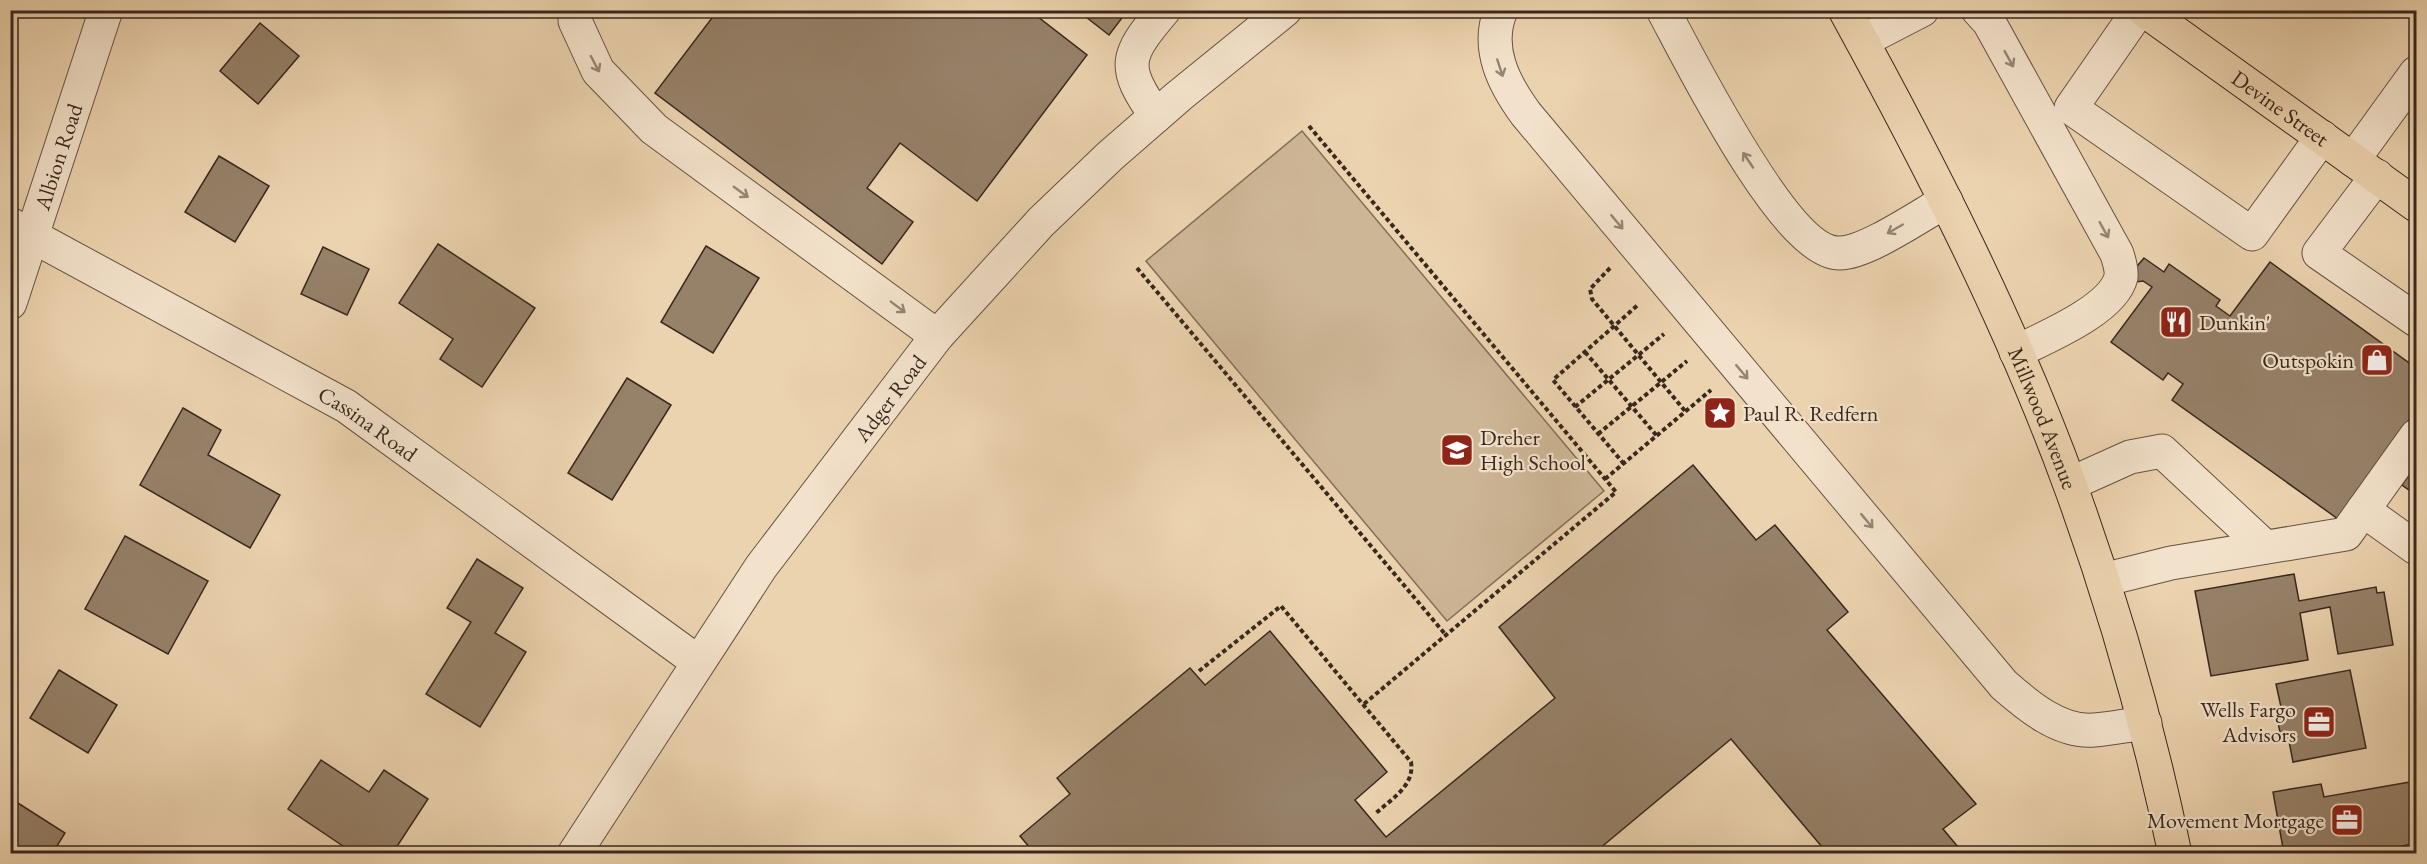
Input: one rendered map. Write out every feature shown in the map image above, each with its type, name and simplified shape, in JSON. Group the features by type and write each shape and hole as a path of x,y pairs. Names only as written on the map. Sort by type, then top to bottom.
{"main road":[{"name":"Millwood Avenue","path":"1845,10 1946,201 2016,351 2070,484 2129,661 2157,769 2175,854"},
{"name":"Devine Street","path":"2144,10 2416,205"}],"street":[{"name":"Albion Road","path":"10,303 21,230 106,10"},
{"path":"576,10 575,21 598,71 654,129 937,336"},
{"path":"1156,116 1134,81 1132,59 1137,44 1164,10"},
{"name":"Adger Road","path":"574,854 761,567 937,336 1041,222 1156,116 1285,10"},
{"path":"1501,10 1495,36 1496,51 1504,80 1520,105 2004,686 2037,711 2070,727 2092,731 2145,723"},
{"path":"1663,10 1746,157 1791,221 1819,247 1839,253 1854,250 1946,201"},
{"path":"1862,41 1922,10"},
{"path":"1978,10 2058,116 2121,267 2121,278 2114,290 2078,322 2016,351"},
{"path":"2058,116 2139,10"},
{"path":"2416,73 2319,253 2416,320"},
{"path":"2058,116 2252,234 2322,137"},
{"name":"Cassina Road","path":"21,230 346,406 698,662"},
{"path":"2103,580 2171,563 2346,534 2416,436"},
{"path":"2070,484 2130,457 2162,451 2265,547"},
{"path":"2363,510 2416,548"}],"path":[{"path":"1310,126 1616,492 1364,704"},
{"path":"1617,261 1590,289 1592,299 1685,411"},
{"path":"1137,268 1445,634"},
{"path":"1624,464 1553,380 1646,297"},
{"path":"1575,407 1672,328"},
{"path":"1585,352 1657,436"},
{"path":"1598,434 1694,355"},
{"path":"1605,479 1718,384"},
{"path":"1199,671 1281,606 1407,756 1412,770 1403,789 1375,814"}],"shaded area":[{"path":"1302,131 1604,491 1447,621 1146,261"}],"building":[{"path":"723,10 1029,10 1087,55 977,201 900,143 867,188 913,222 882,264 655,93 715,14 719,16"},
{"path":"1077,10 1128,10 1109,35"},
{"path":"260,23 299,56 258,104 220,71"},
{"path":"219,156 269,186 235,242 185,212"},
{"path":"438,244 535,308 482,387 440,359 453,339 399,303"},
{"path":"706,246 759,278 713,353 661,322"},
{"path":"323,247 369,269 347,315 301,294"},
{"path":"2144,258 2164,272 2169,264 2220,300 2216,306 2230,316 2270,262 2416,368 2416,410 2338,519 2172,400 2183,384 2168,373 2163,380 2111,342 2152,287 2143,281 2136,282 2132,266 2138,265"},
{"path":"627,378 671,405 612,500 568,473"},
{"path":"183,408 221,430 208,455 280,495 250,548 140,485"},
{"path":"1693,465 1756,540 1775,525 1848,612 1827,630 1976,804 1943,829 1964,854 1828,854 1731,739 1593,854 1035,854 1020,836 1070,794 1057,778 1190,668 1205,685 1270,631 1387,772 1355,800 1386,837 1555,698 1499,627"},
{"path":"2416,465 2416,495 2402,485"},
{"path":"125,536 208,581 168,654 85,609"},
{"path":"477,559 523,588 495,633 526,652 480,727 426,694 471,622 447,608"},
{"path":"2294,574 2299,601 2376,587 2377,593 2384,592 2393,645 2338,654 2330,607 2300,613 2308,660 2211,676 2195,591"},
{"path":"59,670 117,705 88,753 30,718"},
{"name":"Wells Fargo Advisors","path":"2350,670 2366,748 2293,762 2288,736 2281,737 2275,708 2281,707 2276,684"},
{"path":"321,760 369,792 384,770 428,799 392,854 355,854 288,809"},
{"name":"Movement Mortgage","path":"2416,781 2416,843 2402,846 2403,849 2376,854 2284,854 2273,792 2321,784 2324,797"},
{"path":"10,798 65,833 52,854 10,854"}],"place":[{"name":"Dunkin'","path":"2176,322"},
{"name":"Outspokin","path":"2377,360"},
{"name":"Paul R. Redfern","path":"1720,413"},
{"name":"Dreher High School","path":"1457,450"},
{"name":"Wells Fargo Advisors","path":"2319,722"},
{"name":"Movement Mortgage","path":"2347,820"}]}
